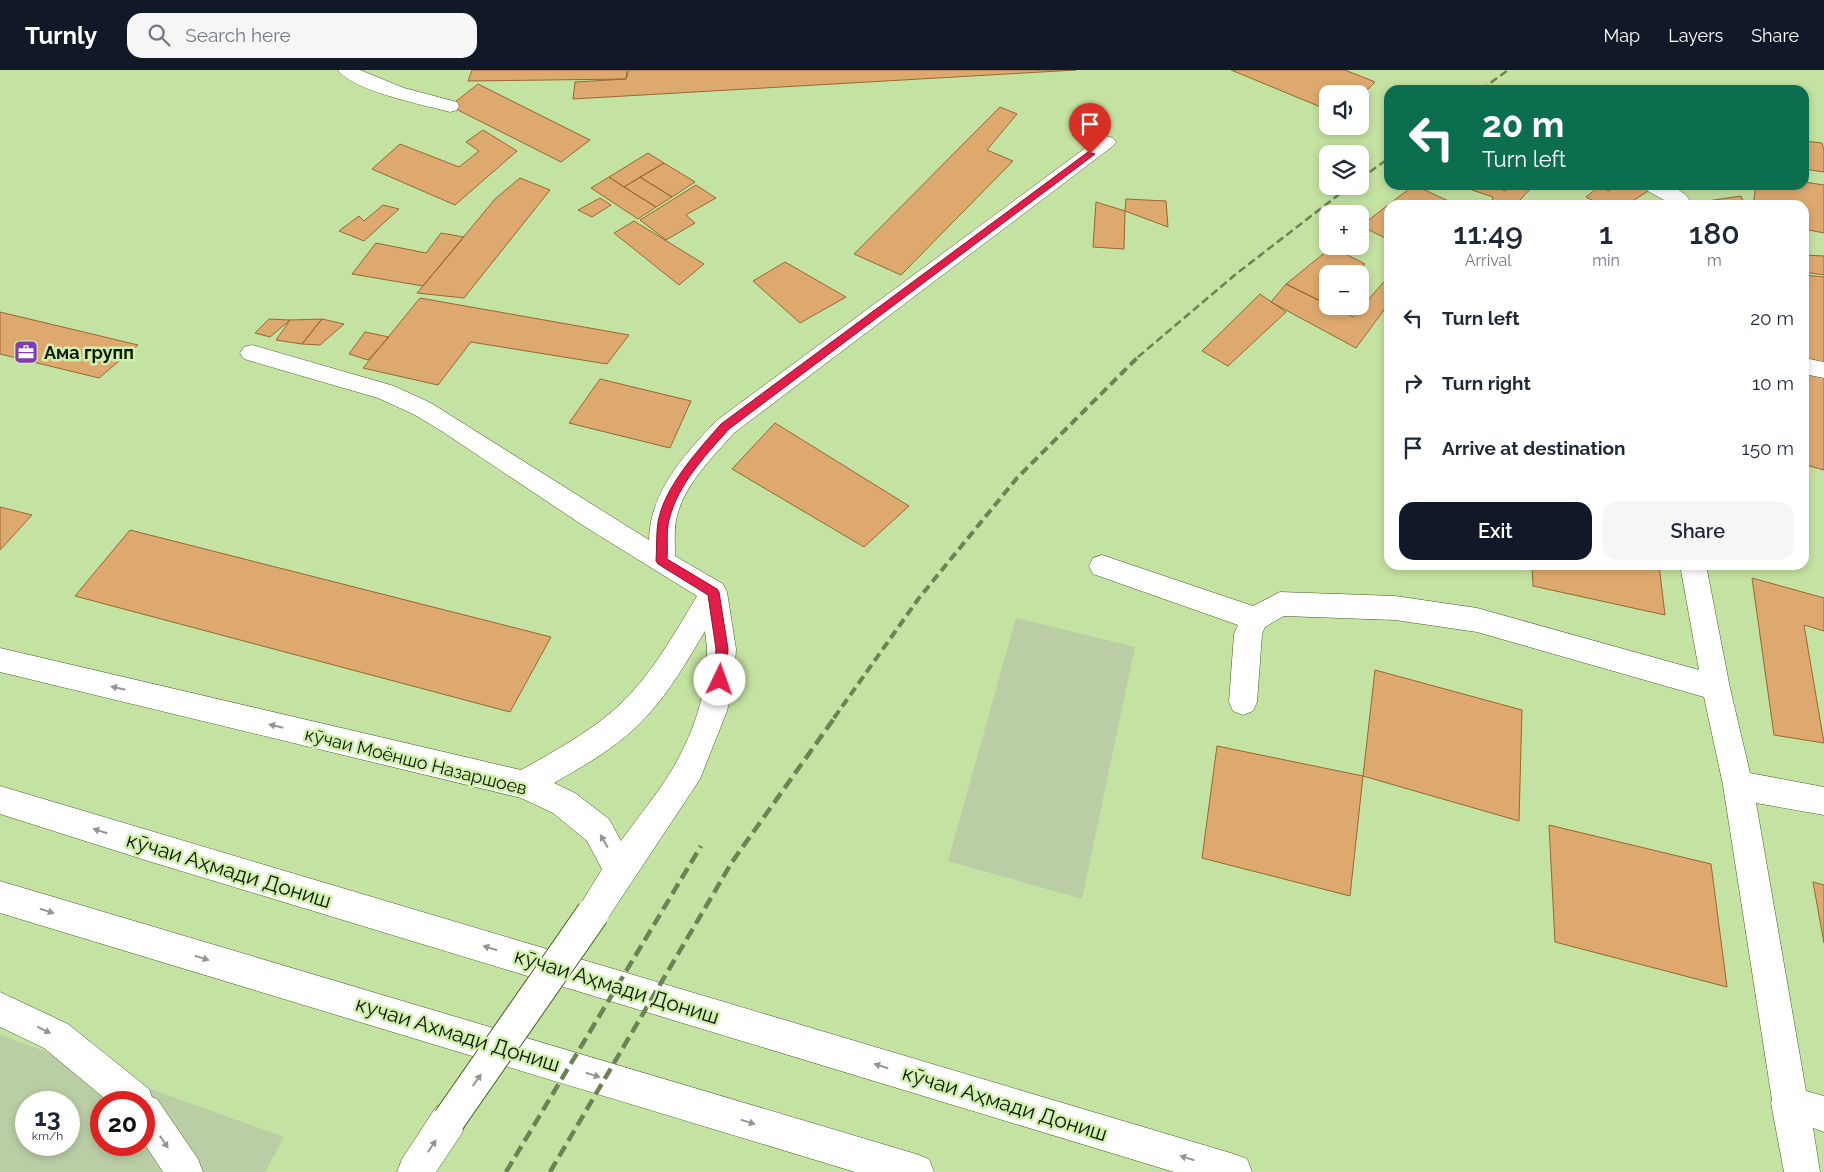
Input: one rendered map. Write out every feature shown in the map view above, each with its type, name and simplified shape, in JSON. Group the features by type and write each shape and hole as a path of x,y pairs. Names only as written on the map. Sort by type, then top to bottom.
{"street":[{"path":"347,70 365,81 382,88 450,106"},
{"path":"662,561 664,520 675,491 696,459 725,427 1106,142"},
{"path":"1662,190 1680,200"},
{"path":"252,353 386,392 422,409 452,426 580,510 713,592 722,649 720,680 713,711 689,769 593,913 415,1172"},
{"path":"1809,367 1824,370"},
{"path":"1102,566 1255,619"},
{"path":"1694,570 1716,688 1738,785 1789,1103 1802,1172"},
{"path":"524,785 600,738 636,708 669,666 713,592"},
{"path":"1243,702 1248,634 1255,619 1280,604 1395,608 1477,620 1716,688"},
{"name":"кӯчаи Моёншо Назаршоев","path":"0,660 524,785 564,803 598,830 620,870"},
{"path":"1738,785 1824,801"},
{"name":"кӯчаи Аҳмади Дониш","path":"0,800 1234,1172"},
{"name":"кучаи Ахмади Дониш","path":"0,897 916,1172"},
{"path":"0,1009 56,1036 123,1091"},
{"path":"1789,1103 1824,1114"},
{"path":"155,1128 184,1172"}],"green space":[{"path":"1016,618 1135,647 1082,899 948,861"},
{"path":"0,1035 284,1137 265,1172 0,1172"}],"building":[{"path":"472,70 627,70 626,79 468,81"},
{"path":"629,70 1076,70 573,99 575,82 626,79"},
{"path":"1231,70 1345,70 1375,82 1369,88 1369,85 1319,85 1319,106"},
{"path":"478,84 590,140 561,162 450,106"},
{"path":"1000,107 1017,114 987,150 1013,161 901,275 854,254"},
{"path":"483,130 517,151 455,205 372,169 400,144 459,167 479,151 466,142"},
{"path":"1809,142 1822,143 1824,150 1824,172 1809,170"},
{"path":"648,153 664,163 624,187 609,177"},
{"path":"664,163 695,182 672,197 640,177"},
{"path":"609,177 656,207 638,219 591,188"},
{"path":"640,177 672,197 656,207 624,187"},
{"path":"520,178 550,190 464,298 417,293 495,199"},
{"path":"1809,183 1824,185 1824,233 1809,230 1809,200 1754,200 1755,190 1809,190"},
{"path":"696,185 716,198 686,215 695,223 666,240 640,220"},
{"path":"1408,190 1425,190 1446,200 1395,200"},
{"path":"1472,190 1529,190 1520,200 1492,200 1493,197"},
{"path":"1595,190 1648,191 1634,200 1592,200 1586,197"},
{"path":"1741,196 1743,200 1714,200"},
{"path":"600,198 611,205 592,217 578,210"},
{"path":"1126,199 1166,201 1168,227 1125,211"},
{"path":"1096,202 1125,211 1124,249 1093,247"},
{"path":"383,205 399,209 364,241 339,231 359,216 364,221"},
{"path":"1384,208 1384,238 1369,230 1369,220"},
{"path":"634,221 704,264 679,285 614,233"},
{"path":"441,233 464,237 423,286 352,274 376,243 426,253"},
{"path":"1322,255 1348,255 1365,264 1319,265 1319,300 1286,284"},
{"path":"1809,255 1824,256 1824,275 1809,273"},
{"path":"785,262 846,297 800,323 753,281"},
{"path":"1809,276 1824,277 1824,366 1809,364"},
{"path":"1384,282 1384,310 1356,348 1271,302 1286,284 1319,300 1319,315 1349,315 1353,317 1355,315 1369,315 1369,299"},
{"path":"1260,294 1286,312 1228,366 1202,351"},
{"path":"420,298 629,335 607,364 471,342 438,385 363,368"},
{"path":"0,312 138,345 99,378 0,354"},
{"path":"269,319 290,320 270,337 255,333"},
{"path":"322,319 344,324 320,345 302,344"},
{"path":"322,319 302,344 276,340 290,320"},
{"path":"365,332 389,337 368,360 349,354"},
{"path":"1809,369 1824,372 1824,470 1809,466"},
{"path":"600,379 691,401 670,448 569,423"},
{"path":"775,423 909,506 864,547 732,469"},
{"path":"0,507 32,515 0,550"},
{"path":"130,530 551,637 510,712 75,596"},
{"path":"1532,570 1660,570 1665,615 1533,586"},
{"path":"1752,578 1824,598 1824,631 1804,625 1824,743 1774,735"},
{"path":"1375,670 1522,710 1519,821 1363,776"},
{"path":"1217,746 1363,776 1350,896 1202,858"},
{"path":"1549,825 1711,864 1727,987 1555,942"},
{"path":"1813,882 1824,885 1824,943"}],"railway":[{"path":"1488,85 1508,70"},
{"path":"1369,172 1384,162"},
{"path":"1138,357 1236,274 1338,195"},
{"path":"834,718 919,598 1017,478 1138,357"},
{"path":"550,1172 732,862 835,717"},
{"path":"506,1172 701,846"}],"place":[{"name":"Ама групп","path":"26,352"}],"route":[{"path":"720,680 722,649 713,592 662,561 664,520 675,491 696,459 725,427 1090,154"}]}
